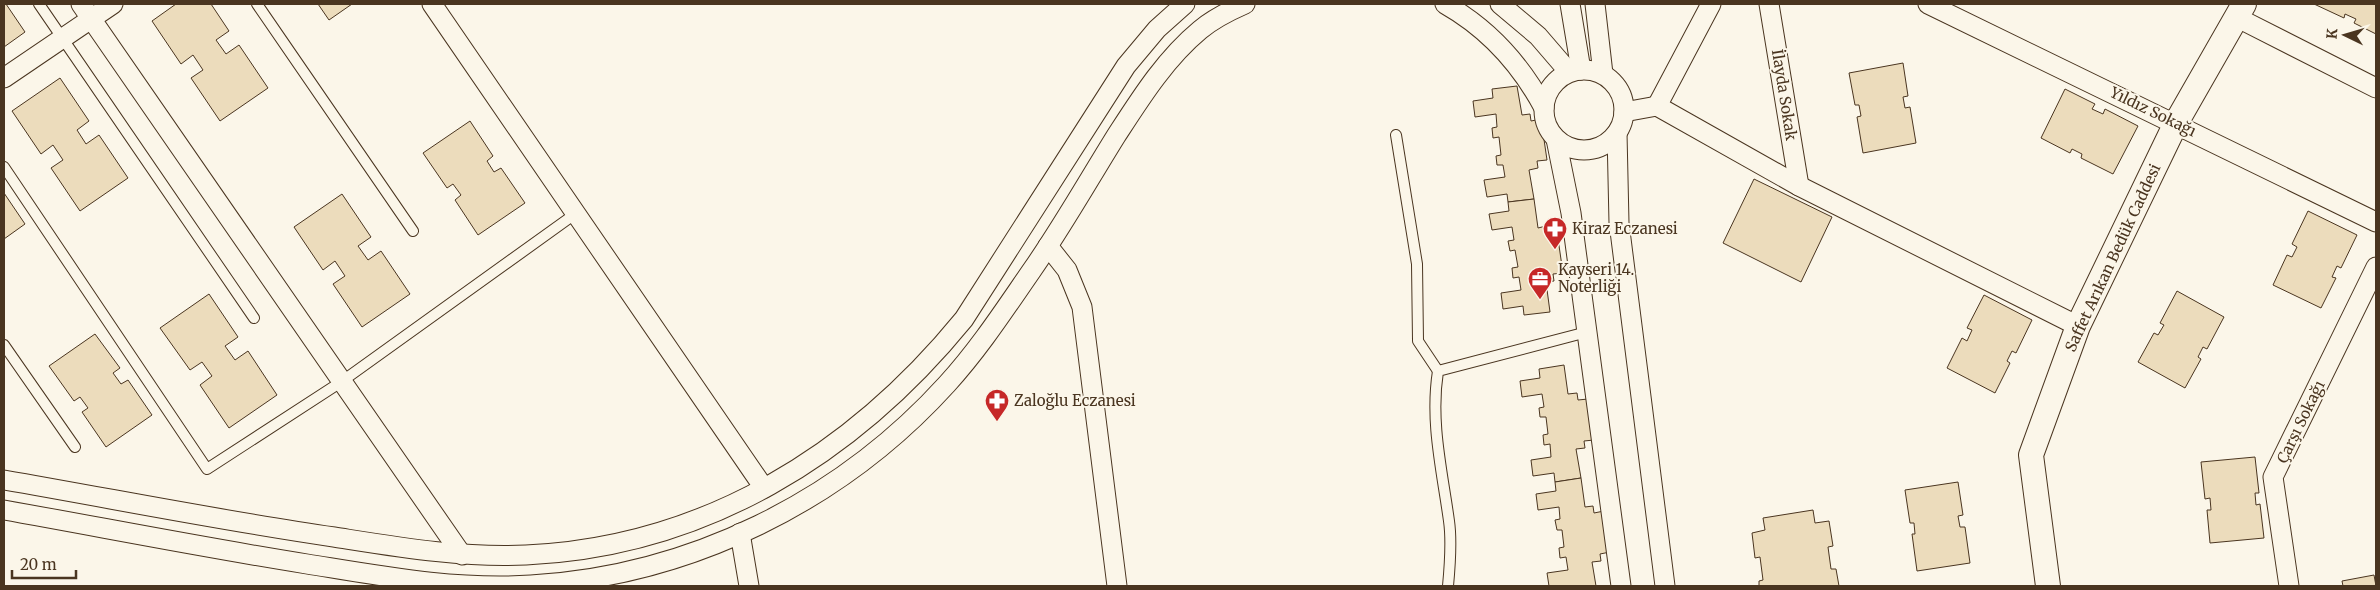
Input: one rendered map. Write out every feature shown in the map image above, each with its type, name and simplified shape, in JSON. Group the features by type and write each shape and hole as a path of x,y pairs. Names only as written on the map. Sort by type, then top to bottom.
{"street":[{"path":"4,78 62,38 86,11 113,4"},
{"path":"432,4 764,488"},
{"path":"4,480 302,532 462,555 504,556 560,553 626,542 688,523 764,488 829,448 855,429 905,386 964,320 1126,66 1157,29 1185,4"},
{"path":"4,510 378,576 471,586 531,586 622,574 672,560 740,534 830,486 862,463 917,415 974,354 1048,246 1141,97 1159,74 1202,28 1222,15 1245,4"},
{"path":"1445,4 1474,22 1505,50 1520,68 1544,108 1550,130 1556,139 1566,146 1588,150 1609,142 1617,133"},
{"path":"1500,4 1575,71 1603,74"},
{"path":"1570,4 1575,71"},
{"path":"1594,4 1603,74 1619,90 1623,100 1624,112 1617,133 1619,223 1665,586"},
{"path":"1657,106 1711,4"},
{"name":"İlayda Sokak","path":"1769,4 1799,186"},
{"name":"Yıldız Sokağı","path":"1928,4 2176,123 2376,222"},
{"path":"2240,10 2376,88"},
{"name":"Saffet Arıkan Bedük Caddesi","path":"2048,586 2031,455 2078,326 2176,123 2240,10"},
{"path":"86,11 462,555"},
{"path":"1544,108 1552,86 1575,71"},
{"path":"1624,112 1657,106 1799,186 2078,326"},
{"path":"1556,139 1571,213 1621,586"},
{"path":"1048,246 1067,270 1082,307 1117,586"},
{"name":"Çarşı Sokağı","path":"2289,586 2273,477 2376,268"},
{"path":"740,534 749,586"}],"lane":[{"path":"39,4 254,318"},
{"path":"258,4 413,231"},
{"path":"1396,134 1417,264 1418,341 1438,371 1435,391 1436,435 1441,476 1450,522 1448,586"},
{"path":"4,167 207,469 341,382 575,214"},
{"path":"1438,371 1587,332"},
{"path":"4,345 75,446"}],"building":[{"path":"4,4 6,4 25,32 4,47"},
{"path":"176,4 211,4 229,31 216,40 226,54 239,45 268,88 220,121 191,78 203,70 193,55 181,64 152,21"},
{"path":"318,4 352,4 329,20"},
{"path":"2314,4 2376,4 2376,34 2354,23 2356,19 2345,14 2344,18"},
{"path":"1903,63 1908,96 1903,97 1905,108 1910,107 1916,143 1863,153 1857,117 1861,116 1859,105 1855,105 1849,73"},
{"path":"60,78 89,121 77,130 86,144 99,135 128,178 80,211 51,168 63,160 53,145 41,154 12,111"},
{"path":"1517,86 1522,115 1530,114 1531,121 1541,119 1547,160 1537,161 1538,168 1529,170 1534,199 1508,202 1507,194 1487,197 1484,180 1505,177 1503,165 1497,165 1496,156 1501,155 1499,137 1493,138 1492,128 1497,127 1496,114 1475,117 1473,101 1493,98 1492,89"},
{"path":"2065,89 2095,104 2092,109 2103,114 2105,109 2138,126 2113,174 2081,158 2082,154 2072,149 2070,153 2041,138"},
{"path":"470,121 493,156 487,161 494,172 501,168 525,203 478,235 455,200 461,195 453,184 447,188 423,153"},
{"path":"1754,179 1832,217 1801,282 1723,243"},
{"path":"4,193 25,224 4,239"},
{"path":"342,194 371,237 358,246 368,260 381,251 410,294 362,327 333,284 345,276 335,261 323,270 294,227"},
{"path":"1534,199 1538,228 1546,226 1547,233 1557,232 1563,273 1553,274 1554,281 1546,282 1550,312 1524,315 1523,306 1503,309 1501,293 1521,290 1519,277 1513,278 1512,268 1518,267 1515,250 1510,251 1508,241 1514,240 1512,227 1492,230 1489,214 1509,211 1508,202"},
{"path":"2308,211 2357,235 2341,268 2337,266 2332,277 2336,278 2321,308 2273,285 2287,255 2292,257 2297,247 2292,244"},
{"path":"2177,291 2224,317 2207,349 2203,347 2198,357 2201,359 2185,388 2138,362 2154,333 2158,335 2164,325 2160,323"},
{"path":"209,294 238,337 225,346 235,360 248,351 277,395 229,428 200,385 212,376 202,362 190,370 160,328"},
{"path":"1984,295 2032,320 2016,353 2012,351 2007,361 2010,363 1995,393 1947,368 1962,338 1967,341 1972,330 1967,328"},
{"path":"95,334 120,368 113,373 121,384 128,380 152,415 106,447 82,412 88,408 80,397 74,401 49,366"},
{"path":"1564,365 1568,394 1577,393 1578,400 1588,399 1594,440 1584,441 1585,448 1576,449 1581,478 1555,482 1554,473 1533,476 1531,460 1551,457 1550,444 1544,445 1543,435 1548,434 1546,417 1540,417 1539,408 1544,407 1542,394 1522,397 1520,381 1540,378 1539,369"},
{"path":"2255,457 2259,493 2255,493 2256,505 2260,504 2264,538 2210,543 2207,510 2211,510 2210,498 2205,499 2201,462"},
{"path":"1581,478 1585,507 1593,506 1594,513 1604,511 1610,552 1600,554 1601,561 1592,562 1596,586 1549,586 1547,573 1568,570 1566,557 1560,558 1559,548 1564,547 1562,530 1557,530 1555,520 1560,519 1559,507 1538,510 1536,494 1556,491 1555,482"},
{"path":"1958,482 1963,515 1958,516 1960,527 1965,527 1970,563 1917,571 1912,534 1915,534 1914,523 1910,523 1905,490"},
{"path":"1813,510 1815,523 1829,521 1833,546 1828,547 1831,569 1836,569 1839,586 1759,586 1759,581 1763,580 1760,557 1755,558 1752,533 1765,530 1763,518"},
{"path":"2374,575 2376,586 2343,586 2342,581"}],"place":[{"name":"Kiraz Eczanesi","path":"1555,250"},
{"name":"Kayseri 14. Noterliği","path":"1540,300"},
{"name":"Zaloğlu Eczanesi","path":"997,422"}]}
